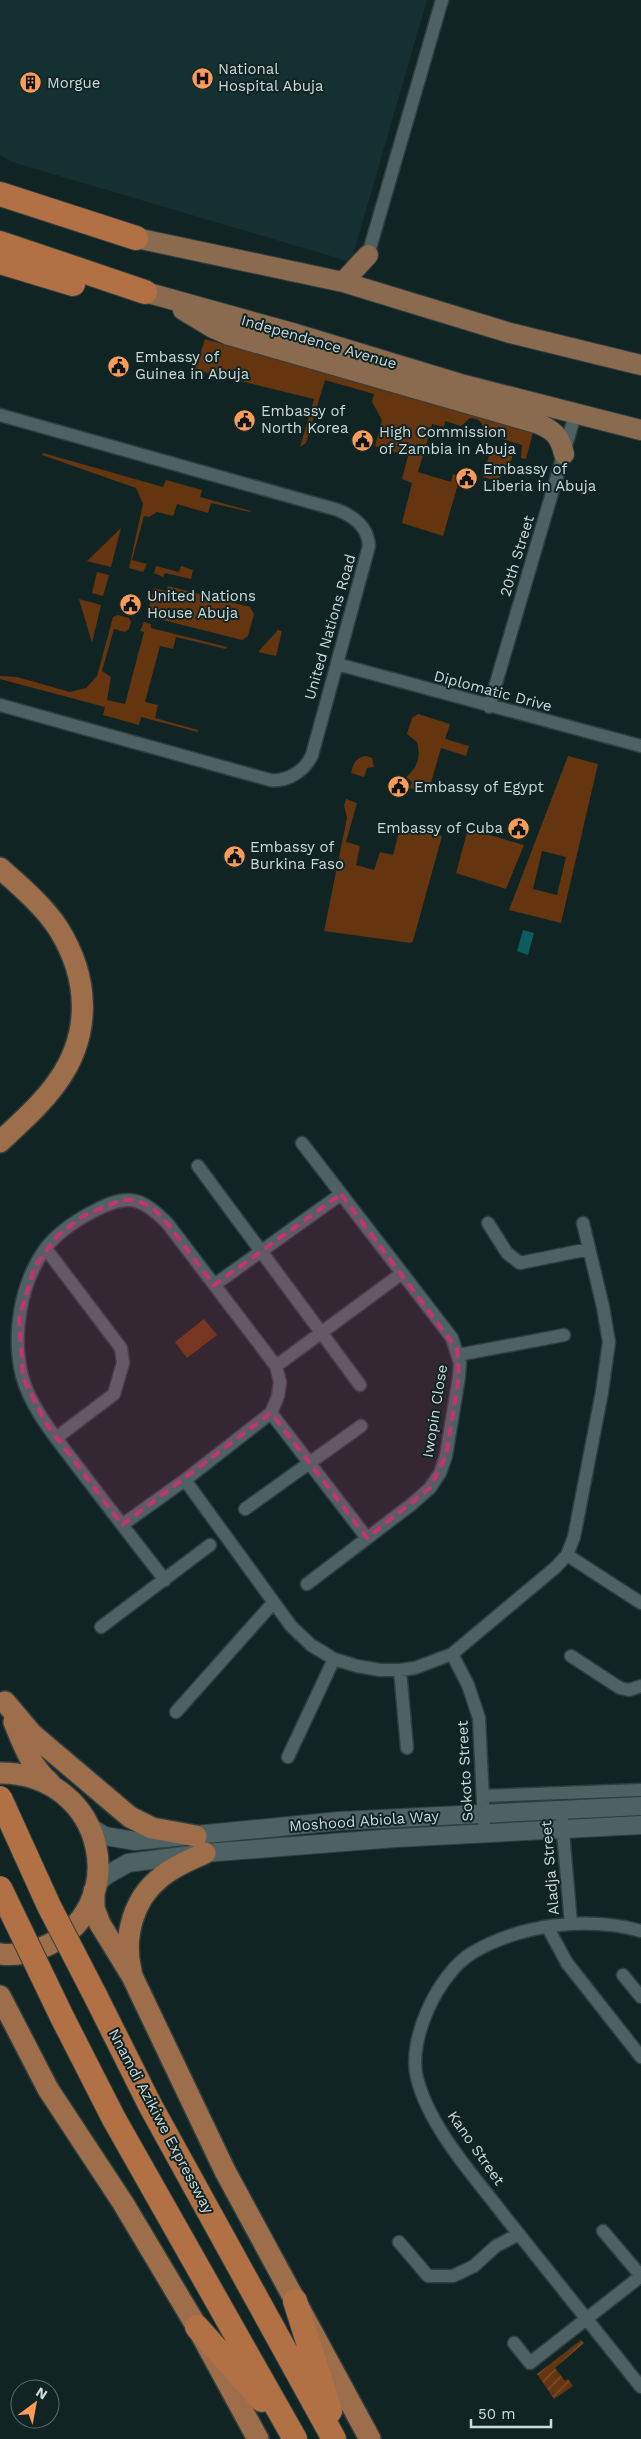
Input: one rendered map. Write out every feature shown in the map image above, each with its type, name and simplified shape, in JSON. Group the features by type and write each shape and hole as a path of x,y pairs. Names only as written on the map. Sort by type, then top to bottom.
{"highway":[{"path":"0,194 136,238"},
{"path":"0,198 136,238"},
{"name":"Independence Avenue","path":"0,243 145,292"},
{"path":"0,262 103,293 124,297 145,292"},
{"path":"0,868 34,899 58,928 74,961 83,988 82,1023 73,1051 58,1081 30,1113 0,1142"},
{"path":"2,1696 30,1759 42,1776 69,1797 81,1811 90,1827 96,1845 98,1864 94,1908 96,1916 132,1976 210,2141 370,2439"},
{"path":"2,1696 32,1734 130,1817 152,1828 200,1844"},
{"path":"0,1773 16,1773 36,1777 54,1786"},
{"name":"Nnamdi Azikiwe Expressway","path":"0,1798 49,1906 150,2105 334,2439"},
{"path":"132,1976 128,1958 130,1928 144,1895 162,1875 200,1844"},
{"path":"0,1954 29,1952 51,1944 70,1930 85,1912 95,1887"},
{"path":"0,1888 114,2119 294,2438"},
{"path":"0,1996 48,2088 123,2203 197,2327 258,2439"},
{"path":"295,2301 339,2439"},
{"path":"197,2327 294,2438"}],"main road":[{"path":"136,238 343,282 510,333 641,365"},
{"path":"343,282 368,255"},
{"path":"368,255 373,290"},
{"name":"Independence Avenue","path":"145,292 575,415 641,430"},
{"path":"169,300 198,320 229,335 539,424 554,431 560,440 564,454"},
{"path":"419,371 470,404"},
{"name":"Moshood Abiola Way","path":"95,1887 107,1875 128,1863 200,1844 339,1821 483,1804 561,1809 641,1806"},
{"name":"Moshood Abiola Way","path":"90,1827 105,1836 125,1840 200,1844 641,1825"}],"street":[{"path":"368,255 442,0"},
{"name":"20th Street","path":"489,707 575,415"},
{"name":"United Nations Road","path":"0,416 338,510 356,520 367,533 369,550 309,760 296,774 276,781 0,705"},
{"name":"Diplomatic Drive","path":"337,664 489,707 641,746"},
{"name":"Iwopin Close","path":"302,1143 452,1338 458,1355 459,1377 446,1456 440,1473 430,1488 412,1504 307,1584"},
{"path":"198,1166 360,1384"},
{"path":"214,1286 341,1194"},
{"path":"122,1525 185,1480 271,1413 278,1396 280,1382 276,1366 168,1224 152,1207 136,1200 121,1200 103,1206 70,1225 46,1249 36,1266 25,1293 18,1341 23,1378 32,1400 56,1438 122,1525 165,1580"},
{"path":"185,1480 273,1603 291,1626 311,1645 334,1659 364,1668 400,1670 414,1668 452,1654 544,1579 567,1555 580,1515 608,1352 603,1307 583,1222"},
{"path":"488,1223 508,1253 520,1263 589,1248"},
{"path":"46,1249 121,1348 123,1363 114,1394 56,1438"},
{"path":"276,1366 401,1274"},
{"path":"458,1355 564,1335"},
{"path":"271,1413 367,1538"},
{"path":"245,1508 361,1426"},
{"path":"101,1627 210,1545"},
{"path":"567,1555 641,1603"},
{"path":"176,1712 273,1603"},
{"name":"Sokoto Street","path":"452,1654 468,1685 479,1718 484,1832"},
{"path":"571,1656 620,1688 629,1690 641,1686"},
{"path":"288,1757 334,1659"},
{"path":"400,1670 407,1748"},
{"path":"483,1804 641,1790"},
{"name":"Aladja Street","path":"561,1809 571,1924"},
{"name":"Kano Street","path":"641,1931 612,1925 571,1924 515,1933 489,1943 463,1958 444,1978 431,2001 422,2026 417,2054 417,2077 428,2107 456,2153 641,2387"},
{"path":"548,1928 567,1963 641,2057"},
{"path":"623,1975 641,1997"},
{"path":"514,2343 530,2363 641,2276 603,2231"},
{"path":"399,2242 428,2276 454,2276 474,2266 496,2246 519,2234"}],"highlighted area":[{"path":"341,1194 457,1349 459,1377 446,1456 430,1488 367,1538 271,1413 122,1525 45,1422 23,1378 19,1317 35,1266 58,1235 83,1216 121,1200 136,1200 152,1207 168,1224 214,1285"}],"shaded area":[{"name":"National Hospital Abuja","path":"0,0 427,0 351,262 12,162 0,155"},
{"path":"205,339 533,432 526,459 521,458 522,445 483,433 481,422 476,419 470,418 461,426 445,421 444,427 432,424 418,472 451,482 453,474 470,479 468,487 458,484 443,536 402,523 412,483 402,479 408,456 375,446 382,420 372,402 374,394 325,380 306,443 300,447 314,399 195,370"},
{"path":"491,449 499,451 506,449 513,454 509,468 503,470 498,481 483,477"},
{"path":"43,453 163,487 166,480 202,490 200,497 251,511 211,503 208,513 177,504 173,516 157,512 149,517 144,516 132,560 147,564 143,572 129,568 143,504 136,488 42,455"},
{"path":"121,528 111,567 87,561"},
{"path":"156,566 179,572 181,566 193,570 191,579 165,573 163,577 154,573"},
{"path":"97,572 109,575 103,596 92,593"},
{"path":"168,586 250,607 254,614 248,636 242,640 159,619 161,614 148,611 154,588 166,591"},
{"path":"79,599 101,605 92,643"},
{"path":"118,615 129,618 131,622 129,629 125,632 114,629 102,671 111,677 107,700 125,704 144,632 140,631 144,622 151,624 151,628 227,647 226,649 176,637 173,649 160,646 145,702 158,705 155,718 198,730 198,732 141,717 139,725 103,715 105,707 0,679 0,676 17,677 70,692 86,688 97,676 113,617"},
{"path":"278,630 282,631 276,656 258,652"},
{"path":"418,714 450,724 445,739 469,746 466,756 441,748 428,793 410,788 412,782 406,777 418,761 417,742 407,734 412,718"},
{"path":"366,756 372,758 374,767 367,768 364,777 351,773 356,762"},
{"path":"568,756 598,764 561,923 509,910","holes":["542,851 566,857 557,895 533,889"]},
{"path":"346,799 357,803 346,842 360,846 356,865 374,870 380,852 393,855 400,828 417,834 419,829 442,836 411,943 324,931 347,818 344,805"},
{"path":"468,829 524,845 506,889 456,873"},
{"path":"204,1319 217,1335 187,1358 175,1342"},
{"path":"581,2340 584,2343 555,2368 565,2381 568,2379 573,2386 554,2399 537,2374"}],"water":[{"path":"523,930 534,933 528,955 517,951"}],"place":[{"name":"National Hospital Abuja","path":"202,78"},
{"name":"Morgue","path":"31,83"},
{"name":"Embassy of Guinea in Abuja","path":"119,366"},
{"name":"Embassy of North Korea","path":"245,420"},
{"name":"High Commission of Zambia in Abuja","path":"363,441"},
{"name":"Embassy of Liberia in Abuja","path":"467,478"},
{"name":"United Nations House Abuja","path":"131,605"},
{"name":"Embassy of Egypt","path":"398,787"},
{"name":"Embassy of Cuba","path":"519,828"},
{"name":"Embassy of Burkina Faso","path":"234,856"}]}
